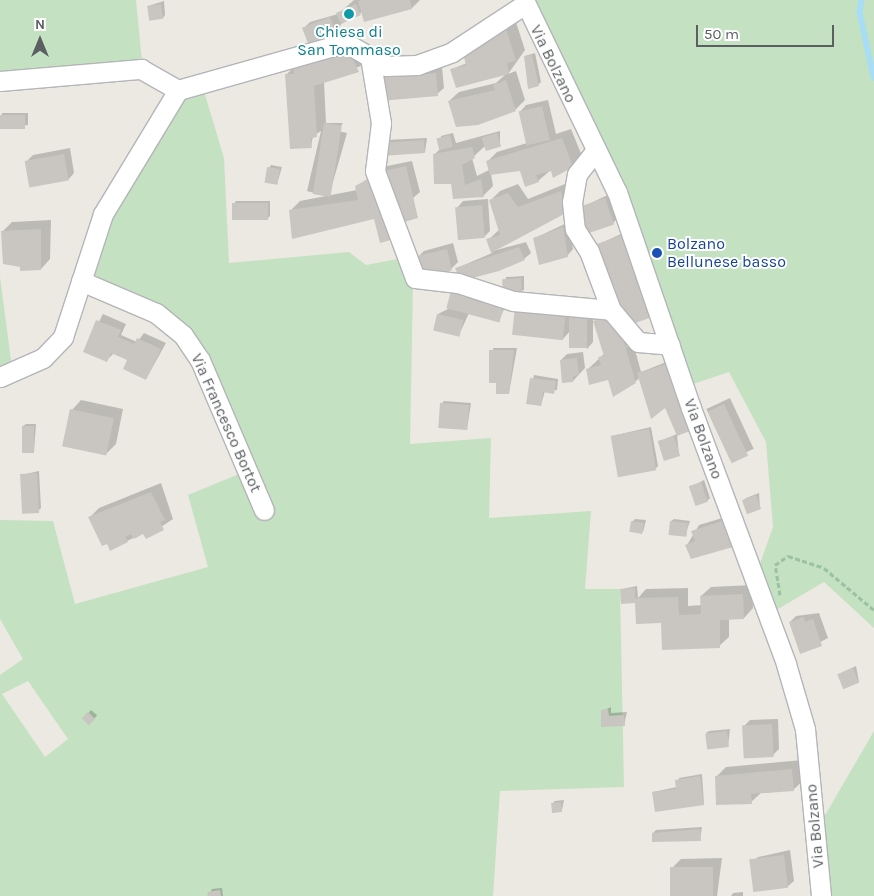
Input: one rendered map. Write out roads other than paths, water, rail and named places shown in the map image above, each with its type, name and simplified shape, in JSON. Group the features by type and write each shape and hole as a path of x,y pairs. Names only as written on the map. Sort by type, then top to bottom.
{"street":[{"path":"0,377 55,349 82,281 103,214 178,90 337,45 351,46 395,68 430,62 525,2"},
{"name":"Via Bolzano","path":"525,2 627,218 670,346 766,609 805,729 821,896"},
{"path":"370,57 380,123 375,171 416,278 458,283 513,301 611,310"},
{"path":"0,81 141,69 178,90"},
{"path":"596,150 577,174 572,202 575,229 589,251 611,310 638,342 670,346"},
{"name":"Via Francesco Bortot","path":"82,281 139,304 183,335 200,360 264,510"}],"waterway":[{"path":"862,0 860,12 874,78"}],"place":[{"name":"Chiesa di San Tommaso","path":"349,14"},
{"name":"Bolzano Bellunese basso","path":"657,253"}]}
